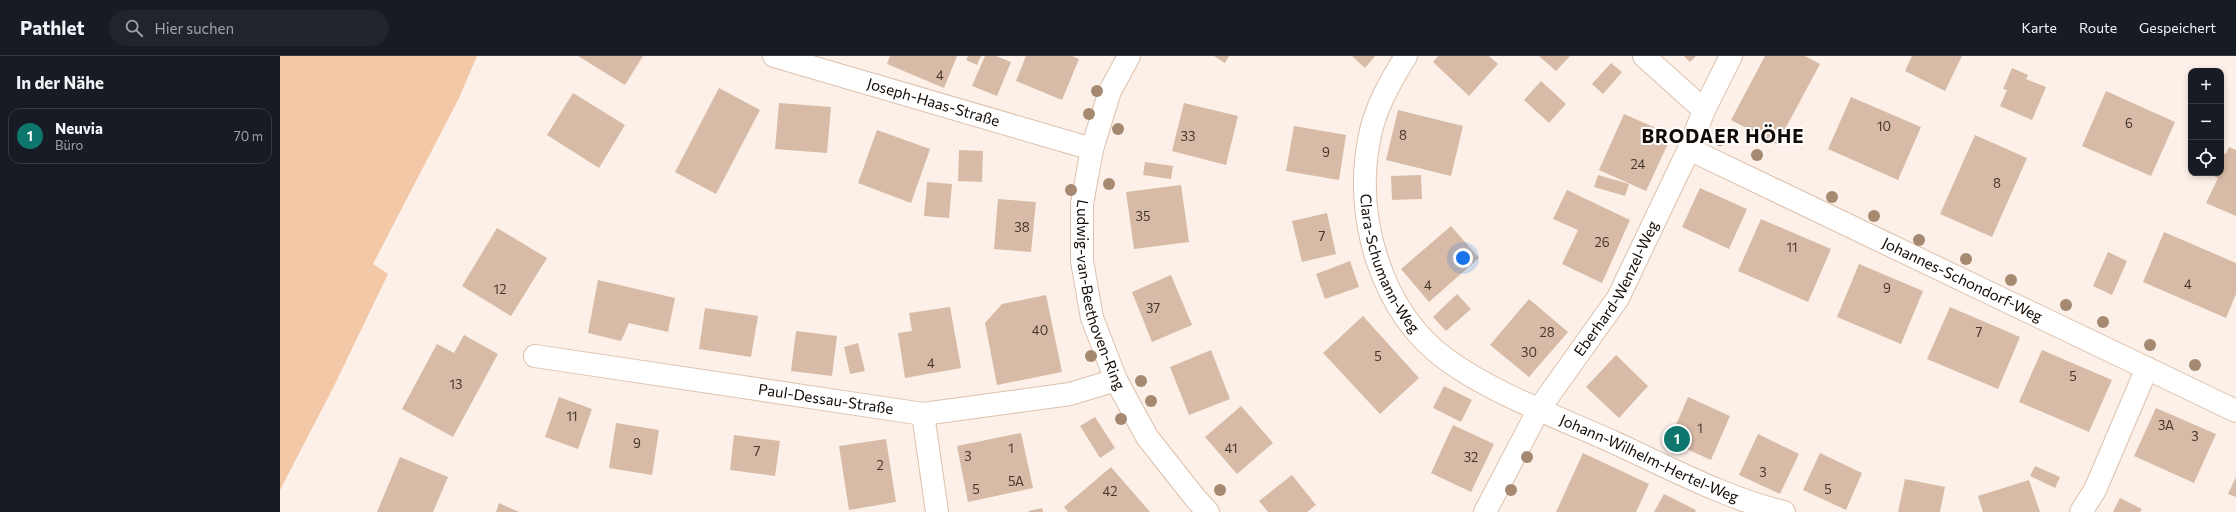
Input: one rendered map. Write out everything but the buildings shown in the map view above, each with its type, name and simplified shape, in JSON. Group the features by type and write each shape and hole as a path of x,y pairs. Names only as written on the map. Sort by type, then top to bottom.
{"street":[{"name":"Joseph-Haas-Straße","path":"774,56 1092,149"},
{"name":"Ludwig-van-Beethoven-Ring","path":"1129,56 1110,91 1092,149 1082,204 1082,261 1092,318 1116,380 1147,437 1208,512"},
{"name":"Clara-Schumann-Weg","path":"1406,56 1386,89 1368,147 1364,194 1370,241 1386,285 1411,325 1446,360 1489,385 1538,409"},
{"path":"1644,56 1704,110"},
{"name":"Eberhard-Wenzel-Weg","path":"1485,512 1538,409 1618,298 1689,149 1704,110 1731,56"},
{"name":"Johannes-Schondorf-Weg","path":"1689,149 2236,411"},
{"name":"Paul-Dessau-Straße","path":"535,356 923,414 1070,394 1116,380"},
{"path":"2081,512 2095,490 2147,368"},
{"name":"Johann-Wilhelm-Hertel-Weg","path":"1538,409 1727,493 1784,512"},
{"path":"923,414 937,512"}],"shaded area":[{"path":"280,56 477,56 459,98 373,264 388,274 334,386 280,490"}],"place":[{"name":"Neuvia","path":"1677,439"}],"district":[{"name":"BRODAER HÖHE","path":"1723,136"}]}
